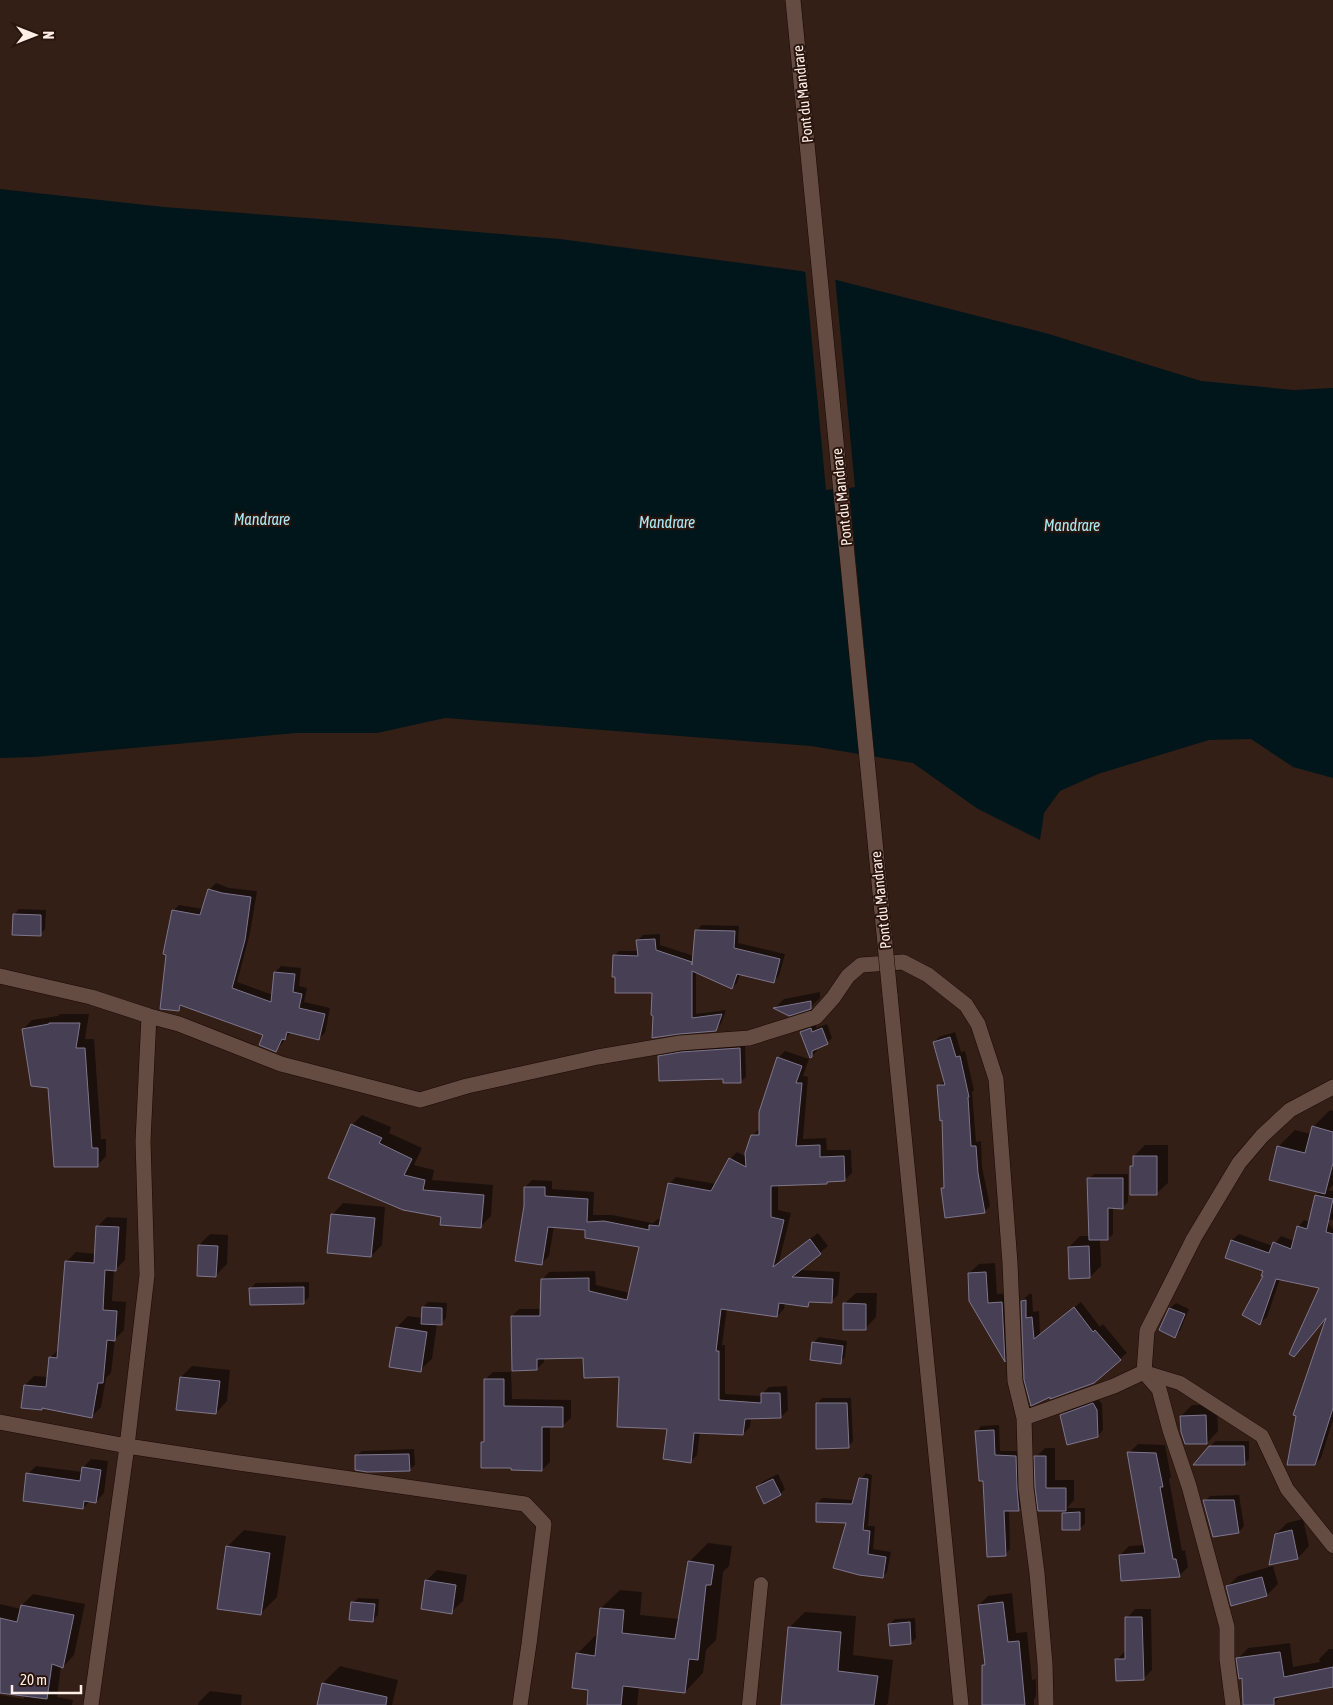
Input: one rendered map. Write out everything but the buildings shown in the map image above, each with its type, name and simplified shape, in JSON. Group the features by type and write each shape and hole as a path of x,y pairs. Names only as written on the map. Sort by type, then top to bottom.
{"street":[{"name":"Pont du Mandrare","path":"793,0 961,1705"},
{"path":"0,976 92,997 179,1024 281,1064 420,1100 467,1086 598,1057 680,1043 749,1038 816,1016 833,998 848,976 861,965 903,962 928,975 966,1005 978,1024 996,1078 1010,1263 1015,1381 1024,1418 1026,1488 1037,1573 1045,1664 1046,1705"},
{"path":"91,1705 127,1446 147,1274 143,1141 149,1016"},
{"path":"1233,1705 1227,1659 1227,1627 1189,1486 1159,1390 1144,1372 1148,1331 1194,1238 1239,1164 1262,1136 1290,1110 1333,1087"},
{"path":"1024,1418 1114,1386 1144,1372"},
{"path":"0,1422 127,1446 525,1504 544,1524 530,1644 520,1705"}],"lane":[{"path":"1144,1372 1180,1383 1262,1436 1287,1489 1333,1546"},
{"path":"750,1705 761,1584"}],"water":[{"name":"Mandrare","path":"0,189 164,207 560,239 801,271 1049,334 1201,381 1294,390 1333,388 1333,778 1293,767 1251,739 1209,740 1098,774 1060,791 1044,813 1040,840 978,809 913,763 811,746 445,718 377,733 296,733 35,757 0,758"}],"pier":[{"path":"805,269 835,277 855,487 849,488 875,760 860,757 833,489 826,490"}]}
